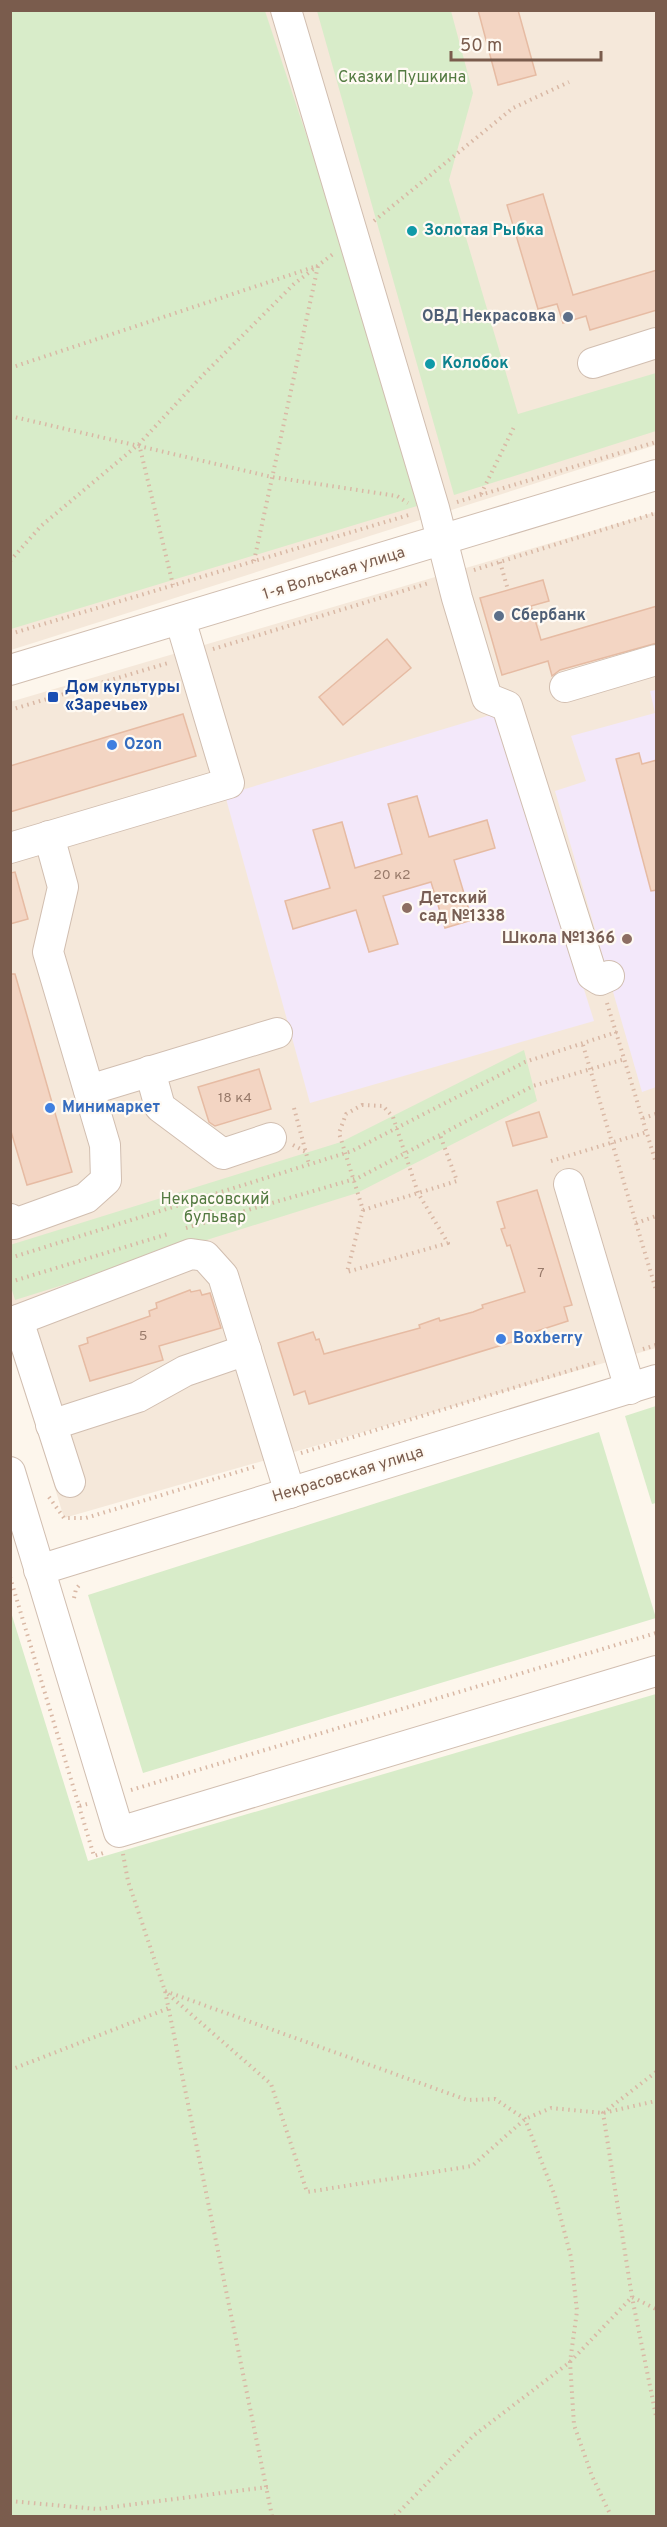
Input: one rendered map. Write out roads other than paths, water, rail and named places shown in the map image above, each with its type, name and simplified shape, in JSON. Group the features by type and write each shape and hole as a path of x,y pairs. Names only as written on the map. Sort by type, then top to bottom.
{"street":[{"path":"286,10 353,238 427,510 442,541 487,698 507,706 592,975 604,978"},
{"path":"593,363 657,343"},
{"name":"1-я Вольская улица","path":"10,670 657,475"},
{"path":"10,848 229,783 180,619"},
{"path":"565,687 657,660"},
{"path":"10,1219 14,1224 86,1198 106,1180 105,1145 48,952 63,887 49,836"},
{"path":"89,1090 277,1033"},
{"path":"150,1071 160,1107 223,1154 280,1140"},
{"path":"569,1184 620,1356 643,1385"},
{"path":"70,1482 14,1321 191,1254 205,1256 223,1276 290,1493"},
{"path":"51,1425 138,1397 184,1371 246,1350"},
{"name":"Некрасовская улица","path":"39,1569 643,1385"},
{"path":"10,1472 119,1832 657,1671"}],"place":[{"name":"Золотая Рыбка","path":"412,231"},
{"name":"ОВД Некрасовка","path":"568,317"},
{"name":"Колобок","path":"430,364"},
{"name":"Сбербанк","path":"499,616"},
{"name":"Дом культуры «Заречье»","path":"53,697"},
{"name":"Ozon","path":"112,745"},
{"name":"Детский сад №1338","path":"407,908"},
{"name":"Школа №1366","path":"627,939"},
{"name":"Минимаркет","path":"50,1108"},
{"name":"Boxberry","path":"501,1339"}],"park label":[{"name":"Сказки Пушкина","path":"402,78"},
{"name":"Некрасовский бульвар","path":"215,1209"}]}
